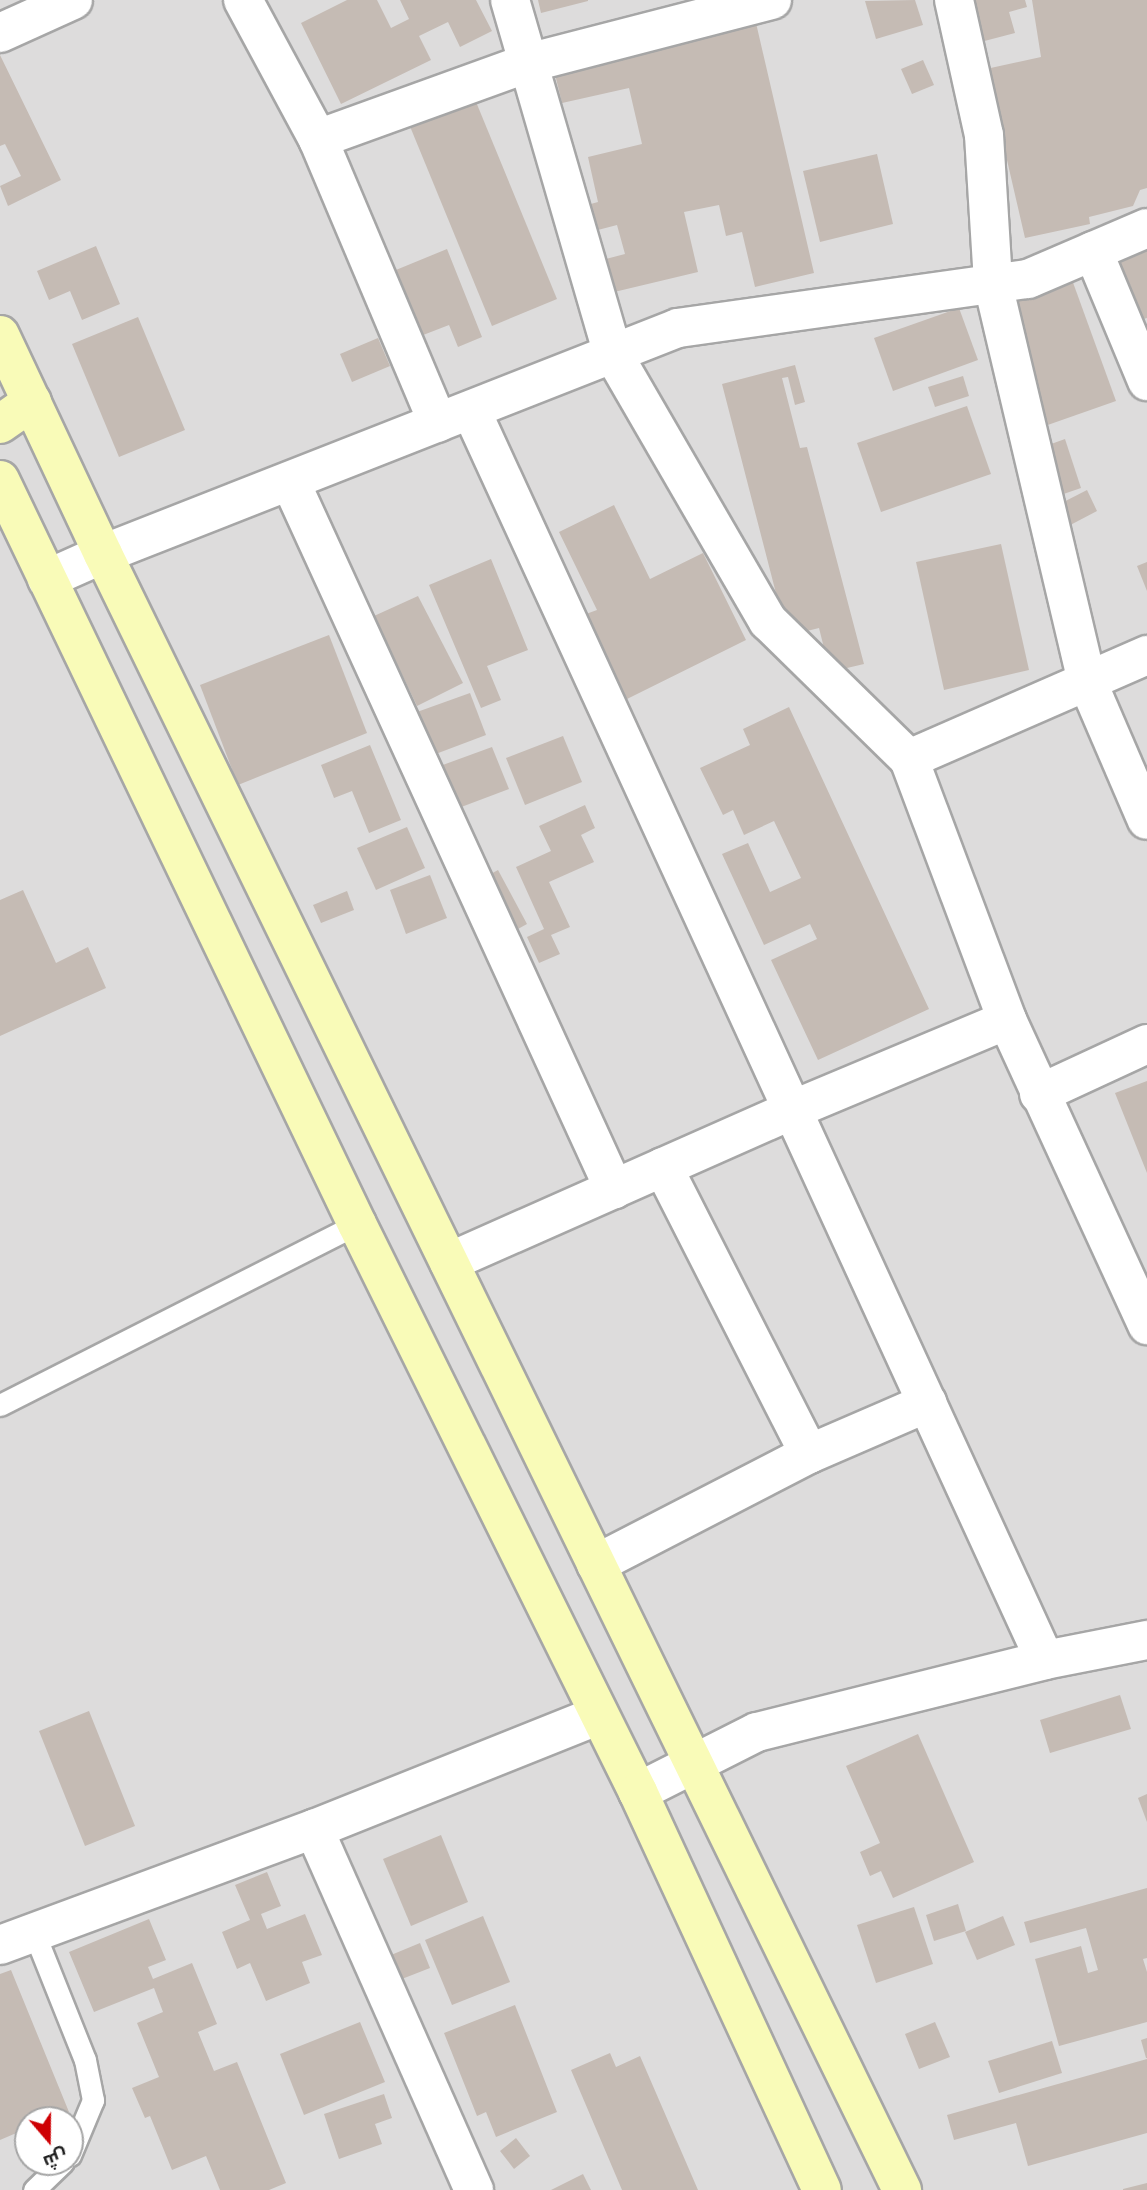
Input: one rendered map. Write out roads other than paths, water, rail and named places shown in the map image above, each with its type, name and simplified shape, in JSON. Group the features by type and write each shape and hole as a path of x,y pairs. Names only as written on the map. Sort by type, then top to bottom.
{"main road":[{"path":"0,335 103,554 902,2190"},
{"path":"0,424 32,401"},
{"path":"0,480 357,1224 638,1792 822,2190"}],"street":[{"path":"0,33 73,0"},
{"path":"243,0 318,139 792,1110 1045,1660"},
{"path":"510,0 613,354 768,621 909,759 1007,1020 1147,1325"},
{"path":"318,139 528,63 772,0"},
{"path":"954,0 984,135 993,284 1087,681 1147,820"},
{"path":"47,579 103,554 678,328 1028,279 1147,228"},
{"path":"1093,251 1147,381"},
{"path":"290,481 614,1189"},
{"path":"909,759 1147,655"},
{"path":"449,1262 792,1110 1007,1020"},
{"path":"1039,1094 1147,1044"},
{"path":"663,1167 809,1454"},
{"path":"596,1564 809,1454 927,1403"},
{"path":"638,1792 757,1732 1045,1660 1147,1640"},
{"path":"16,1938 314,1829 599,1716"},
{"path":"314,1829 474,2190"}],"lane":[{"path":"0,1405 357,1224"},
{"path":"16,1938 85,2060 93,2101 84,2122"},
{"path":"34,2190 49,2176"}]}
